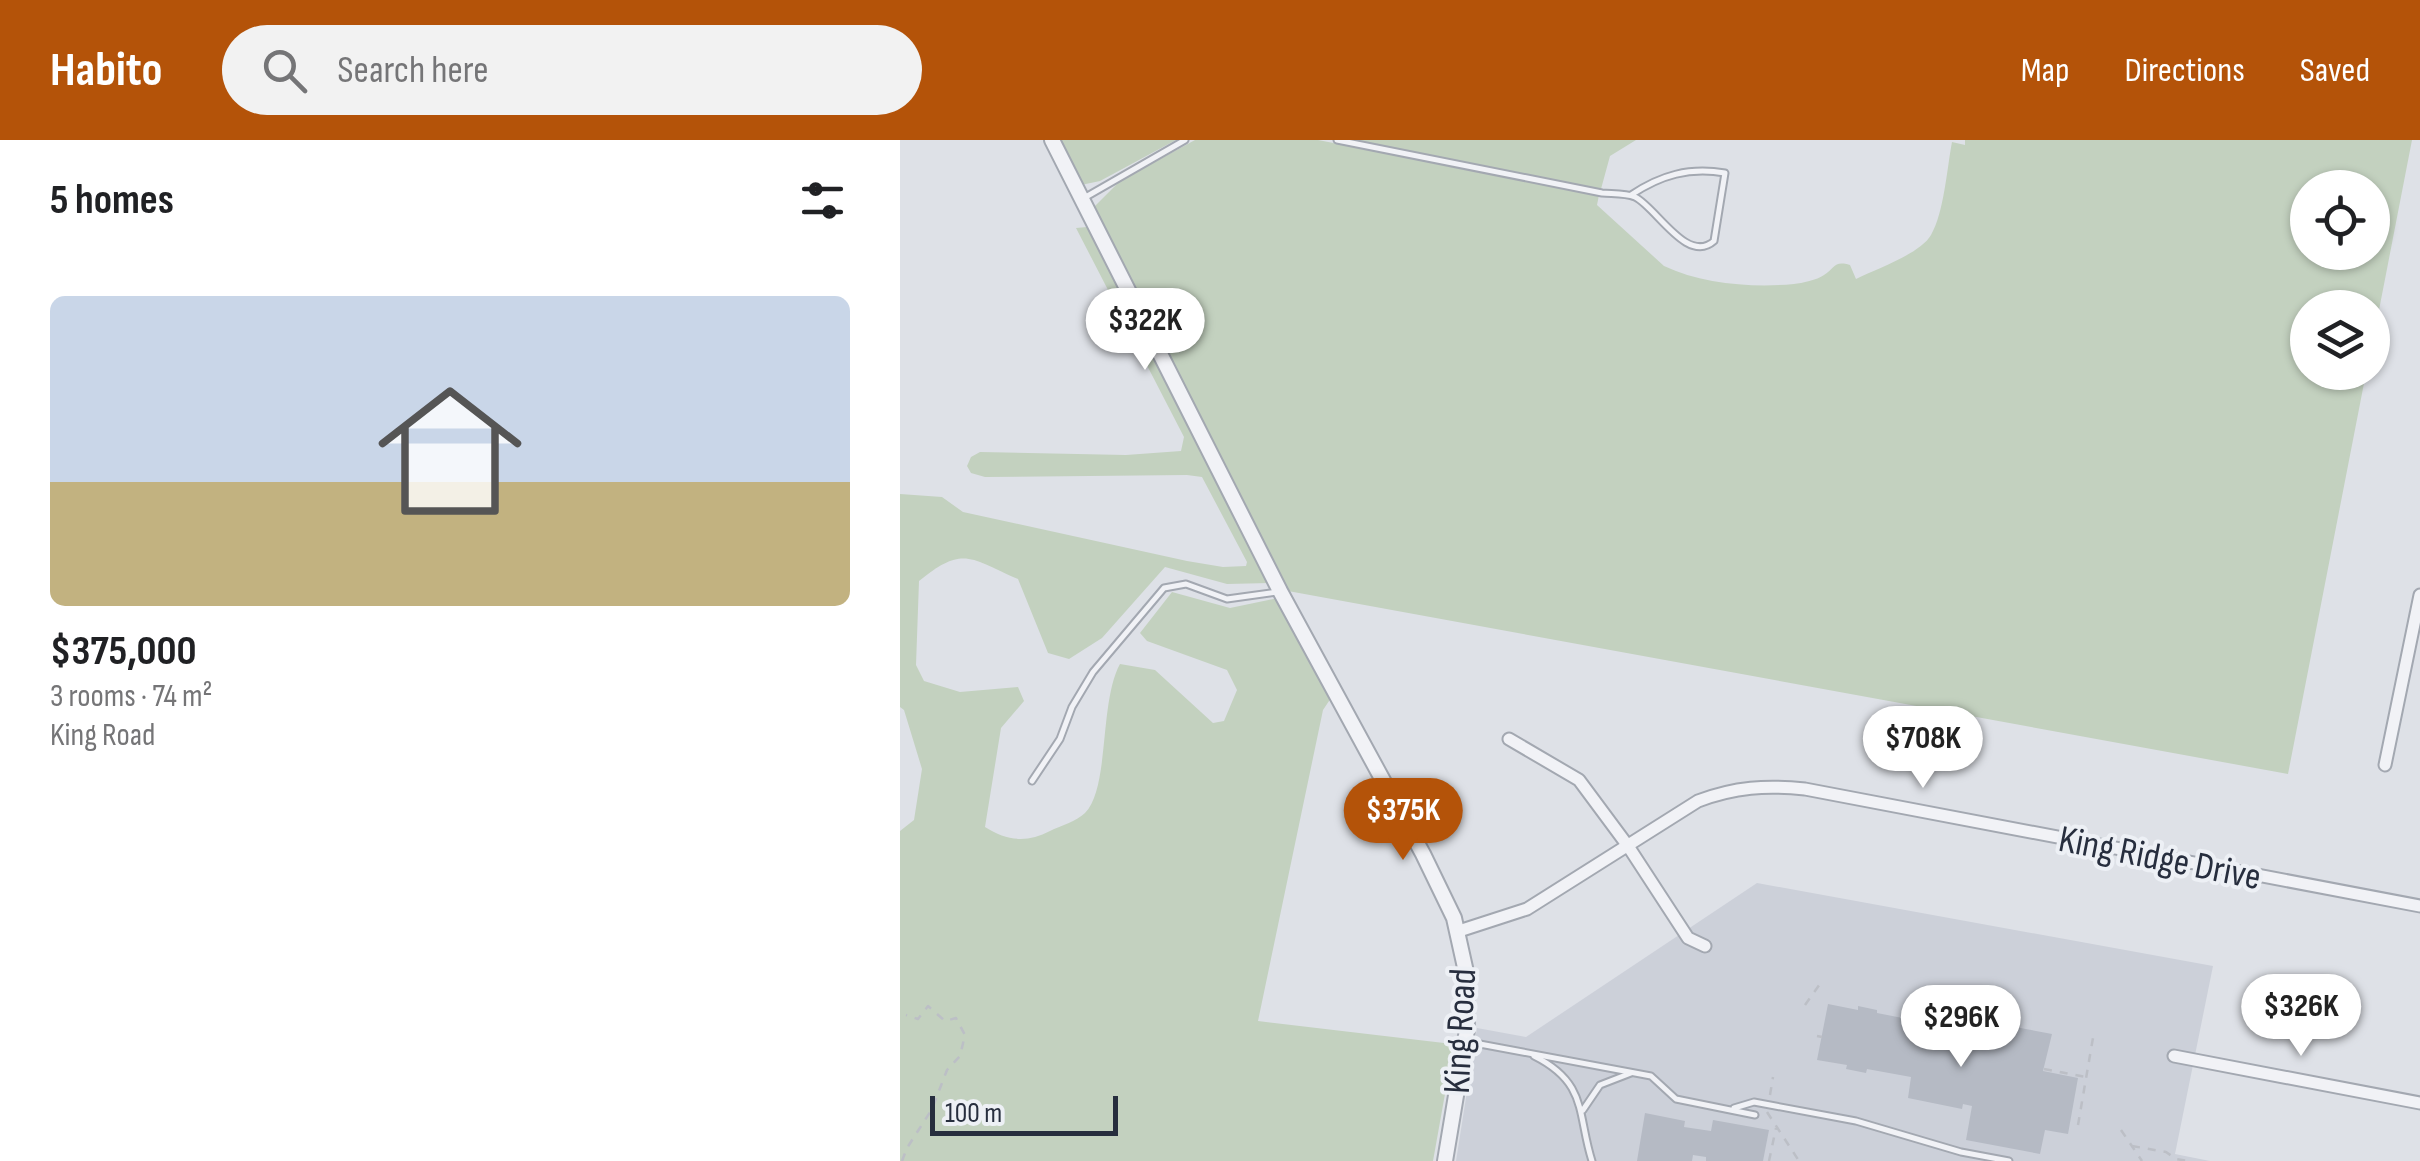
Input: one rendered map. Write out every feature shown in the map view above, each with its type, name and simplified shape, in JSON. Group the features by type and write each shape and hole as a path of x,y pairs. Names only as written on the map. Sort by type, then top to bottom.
{"street":[{"name":"King Road","path":"1052,140 1279,589 1424,854 1459,931 1468,994 1466,1042 1446,1161"},
{"path":"2385,765 2420,595"},
{"path":"1509,738 1579,780 1688,938 1704,946"},
{"name":"King Ridge Drive","path":"1459,931 1527,909 1698,801 1724,791 1766,785 1805,789 2420,906"},
{"path":"2174,1056 2420,1103"}],"lane":[{"path":"1082,200 1184,140"},
{"path":"1337,140 1632,196 1686,242 1699,248 1714,241 1725,173 1679,172 1662,177 1632,196"},
{"path":"1032,782 1060,739 1072,707 1093,672 1164,588 1186,584 1228,599 1279,589"},
{"path":"1466,1042 1651,1076 1676,1098 1755,1115"},
{"path":"1525,1051 1554,1069 1576,1092 1592,1161"},
{"path":"1582,1112 1600,1085 1634,1072"},
{"path":"1731,1110 1754,1102 1821,1114 2008,1161"}],"path":[{"path":"1806,1005 1822,981"},
{"path":"1934,1022 1938,1003"},
{"path":"902,1161 932,1109 947,1070 960,1056 965,1035 956,1018 945,1021 928,1006 918,1018 906,1015"},
{"path":"2000,1021 2002,1015"},
{"path":"2078,1126 2094,1032"},
{"path":"2044,1069 2086,1077"},
{"path":"1770,1095 1773,1077"},
{"path":"2075,1096 2083,1098"},
{"path":"1766,1112 1798,1161"},
{"path":"2071,1117 2079,1119"},
{"path":"1769,1161 1776,1126"},
{"path":"2122,1130 2142,1161"},
{"path":"2132,1146 2166,1152 2188,1161"}],"shaded area":[{"path":"1757,883 2213,966 2175,1154 2210,1161 1456,1161 1477,1028 1526,1037"}],"green space":[{"path":"1059,140 1176,140 1100,181 1081,185"},
{"path":"1195,140 1318,140 1599,195 1597,205 1664,266 1711,281 1778,285 1814,280 1841,263 1850,265 1856,279 1908,255 1925,242 1939,215 1952,142 1965,145 1965,140 2412,140 2390,253 2390,170 2290,170 2290,270 2387,270 2383,290 2290,290 2290,390 2363,390 2288,774 1288,591 1092,209 1120,181"},
{"path":"1355,140 1636,140 1610,156 1601,189"},
{"path":"1087,227 1270,583 1227,584 1165,567 1102,638 1069,659 1048,653 1018,579 977,561 957,559 919,581 916,665 924,681 960,692 1018,687 1024,701 1001,728 985,827 1009,838 1025,839 1078,818 1093,801 1102,765 1109,700 1120,664 1155,670 1213,723 1224,721 1237,690 1227,670 1147,641 1140,633 1172,592 1230,608 1278,598 1331,698 1323,710 1258,1021 1444,1043 1455,1038 1433,1161 900,1161 900,831 914,820 922,769 900,707 900,494 942,497 963,512 1187,561 1223,567 1246,566 1247,562 1202,477 985,477 971,473 967,466 971,457 980,452 1126,455 1181,451 1184,437 1076,228"}],"building":[{"path":"1828,1004 1858,1010 1858,1006 1928,1023 1937,1022 1939,1012 2052,1034 2043,1071 2078,1078 2068,1134 2045,1130 2040,1154 1966,1140 1972,1106 1963,1104 1962,1109 1908,1098 1911,1077 1867,1069 1866,1073 1817,1060"},
{"path":"1645,1113 1685,1121 1684,1127 1711,1131 1713,1120 1769,1130 1763,1161 1706,1161 1706,1157 1693,1155 1692,1161 1637,1161"}]}
